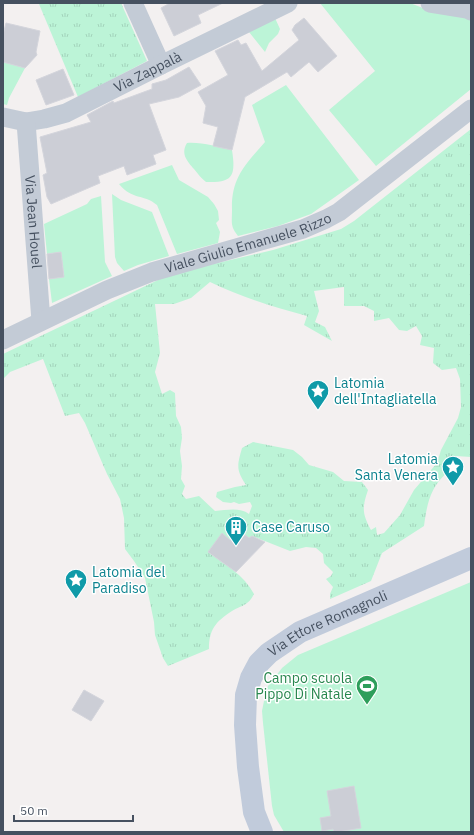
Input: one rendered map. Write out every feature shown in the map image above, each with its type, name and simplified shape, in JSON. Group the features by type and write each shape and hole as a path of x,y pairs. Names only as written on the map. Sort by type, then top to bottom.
{"main road":[{"name":"Via Ettore Romagnoli","path":"262,832 254,812 248,767 245,725 246,695 251,678 260,663 269,653 300,632 471,558"}],"street":[{"path":"133,3 161,65"},
{"name":"Via Zappalà","path":"3,117 26,122 66,113 288,3"},
{"path":"430,3 471,11"},
{"name":"Viale Giulio Emanuele Rizzo","path":"3,340 107,290 152,272 303,229 326,219 339,212 471,109"},
{"name":"Via Jean Houel","path":"26,122 41,321"}],"green space":[{"path":"121,3 147,61 78,97 39,4"},
{"path":"320,3 410,3 428,10 471,16 471,89 376,166 329,110 375,71"},
{"path":"275,18 280,29 278,34 269,43 265,52 249,32"},
{"path":"3,62 25,68 9,98 7,105 3,104"},
{"path":"286,85 359,180 311,214 278,226 238,236 232,224 232,199 234,189 237,180 246,165 265,142 252,105"},
{"path":"471,129 471,457 456,456 454,473 448,472 437,484 430,496 424,526 382,553 371,581 330,599 330,594 333,587 326,579 331,576 333,572 324,563 323,554 316,548 306,547 290,551 252,536 249,538 239,531 230,540 222,534 208,552 240,576 254,594 247,603 232,611 217,623 210,637 209,649 168,666 163,658 155,635 154,622 145,578 125,549 124,518 120,499 107,474 85,423 79,413 65,416 43,359 10,372 3,379 3,354 160,279 179,272 273,250 341,229 354,221","holes":["210,282 258,301 307,316 304,325 332,341 325,327 315,322 319,311 314,291 344,287 344,306 364,306 374,311 374,321 389,318 399,330 407,331 416,326 422,336 420,345 434,348 433,363 442,370 456,368 460,379 461,407 458,418 441,450 437,463 414,490 400,515 384,533 377,535 376,527 371,530 368,524 364,510 368,490 362,482 344,481 333,472 309,465 293,450 253,442 242,448 239,459 238,468 246,485 217,492 216,497 223,502 234,502 239,504 250,502 252,506 249,514 242,510 215,511 199,496 186,499 182,494 185,486 181,479 182,466 180,451 182,438 181,427 176,416 175,393 170,390 162,394 155,372 160,353 155,304 174,304 191,298"]},
{"path":"187,143 204,144 232,150 233,172 231,176 222,181 206,182 189,164 186,158 184,151"},
{"path":"172,165 179,180 208,197 214,204 218,211 219,220 216,223 220,232 218,243 177,254 157,205 147,199 133,195 119,184"},
{"path":"112,194 121,200 152,212 169,256 138,265 124,271 117,263 115,257"},
{"path":"101,196 105,262 112,276 52,303 49,279 64,277 61,252 47,254 44,224 87,204 91,199"},
{"name":"Campo scuola Pippo Di Natale","path":"471,582 471,832 284,832 274,815 272,806 262,711 268,686 282,668 298,655"}],"building":[{"path":"170,3 223,3 198,15 201,23 174,36 161,8"},
{"path":"304,18 337,56 318,72 309,62 291,77 287,72 245,97 232,150 213,146 218,127 203,123 206,106 198,92 228,75 215,51 238,40 241,45 246,43 262,71 299,40 292,30 295,25"},
{"path":"6,23 40,31 36,52 37,55 25,68 3,62 3,35"},
{"path":"189,67 201,85 179,97 149,104 166,150 153,155 156,164 127,175 124,166 98,176 100,183 51,204 47,197 43,175 47,173 40,137 91,122 87,115 113,101 114,103 152,89 152,84 166,80"},
{"path":"63,69 74,95 46,105 36,80"},
{"path":"61,252 64,277 49,279 47,254"},
{"name":"Case Caruso","path":"239,530 249,538 252,536 265,542 236,572 208,552 222,533 230,540"},
{"path":"84,690 104,701 91,721 72,710"},
{"path":"354,786 361,828 338,832 334,832 333,829 322,831 320,818 331,816 327,791"}],"place":[{"name":"Latomia dell'Intagliatella","path":"318,410"},
{"name":"Latomia Santa Venera","path":"453,486"},
{"name":"Case Caruso","path":"236,546"},
{"name":"Latomia del Paradiso","path":"76,600"},
{"name":"Campo scuola Pippo Di Natale","path":"367,706"}]}
